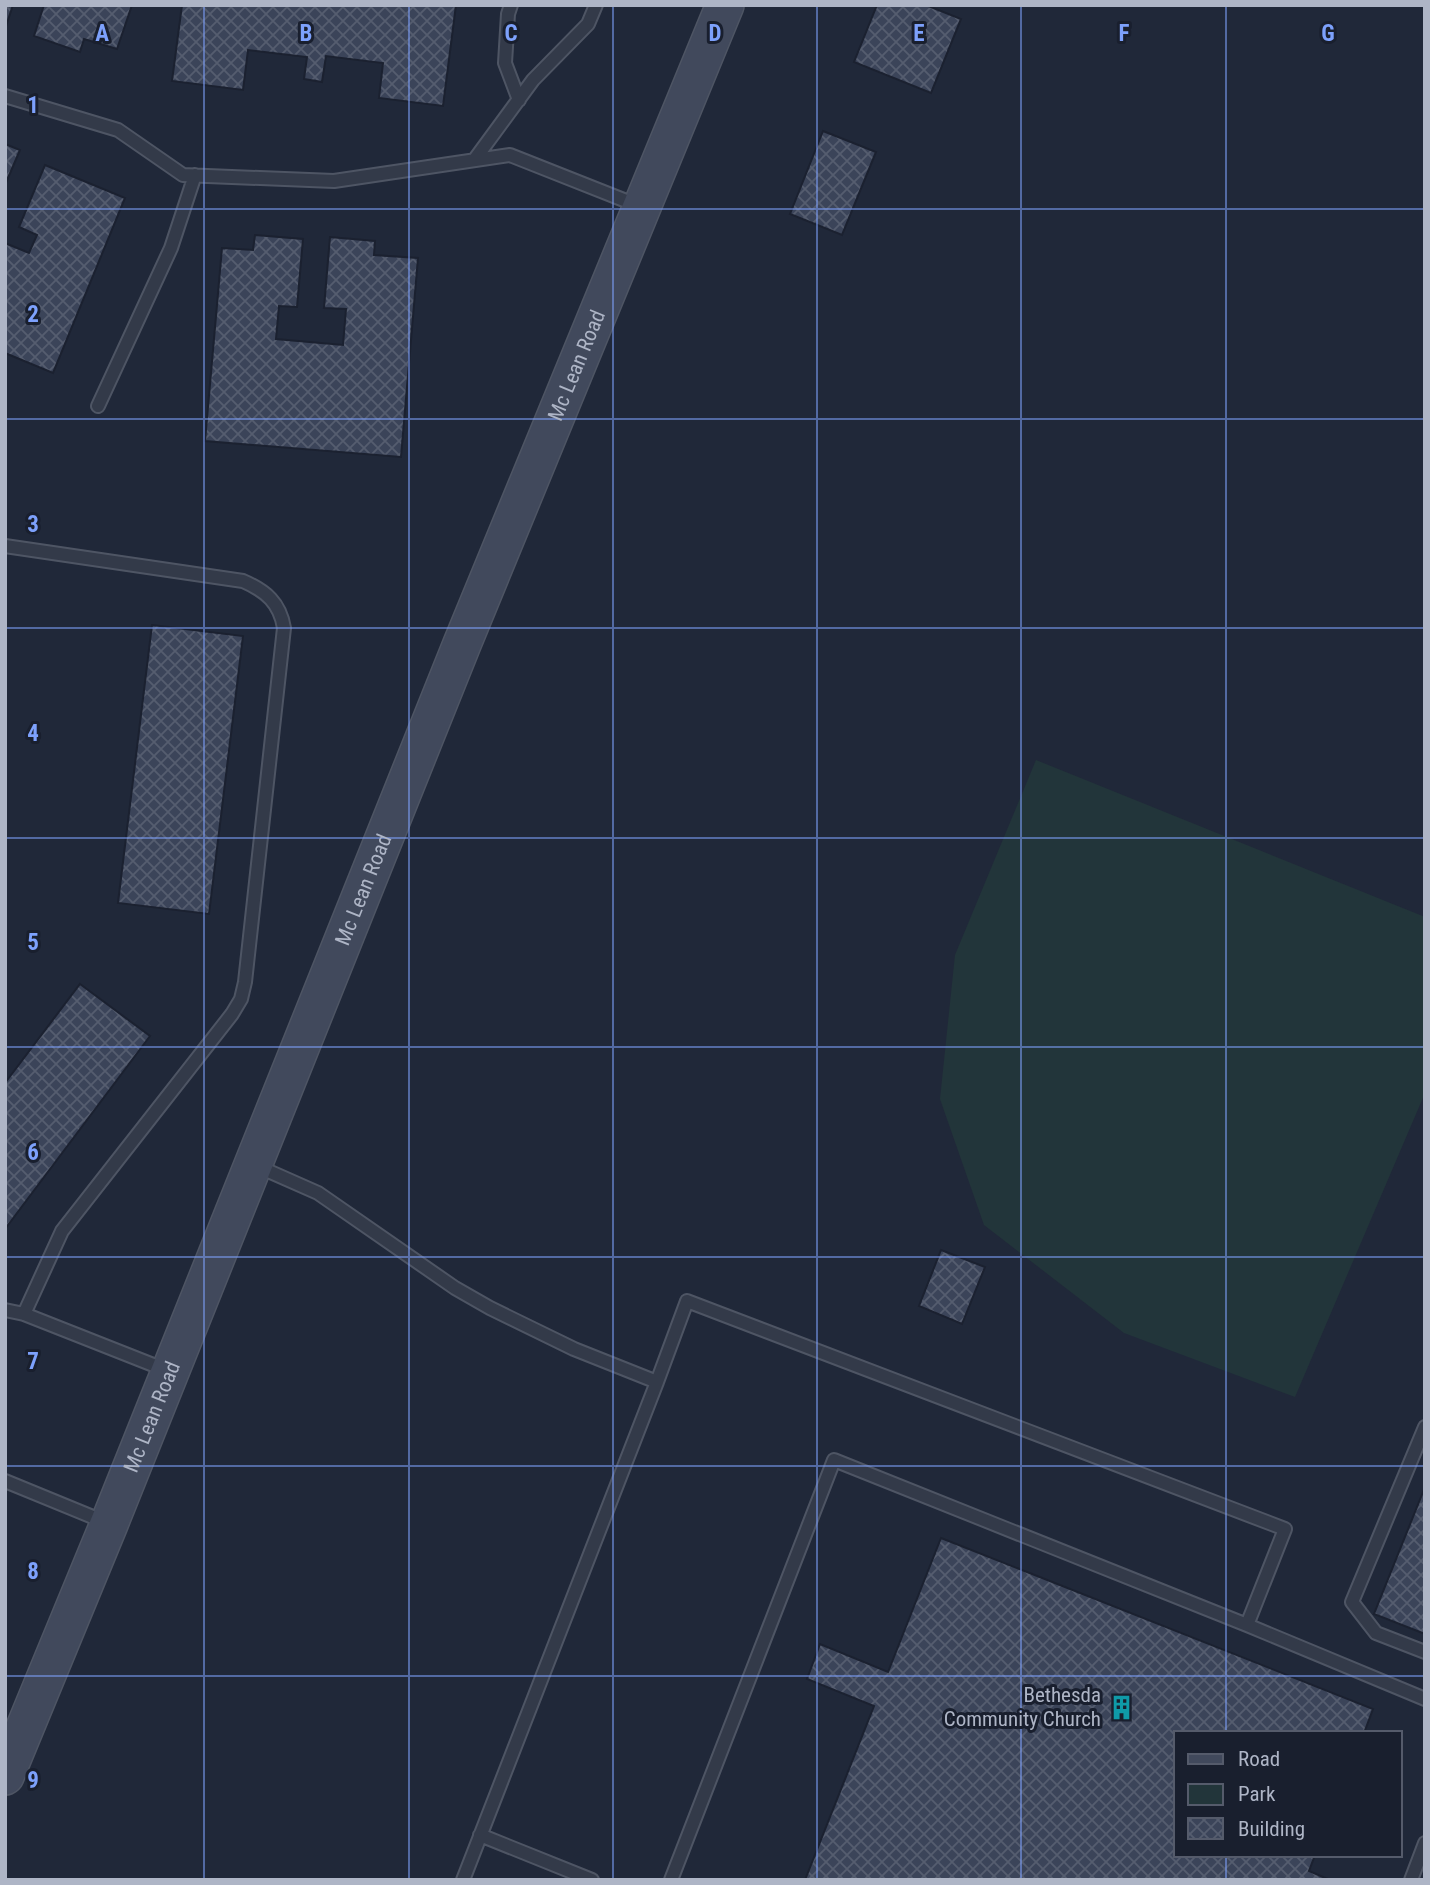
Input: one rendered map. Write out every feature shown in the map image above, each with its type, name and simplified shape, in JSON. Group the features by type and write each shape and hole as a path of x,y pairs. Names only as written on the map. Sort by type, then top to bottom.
{"main road":[{"name":"Mc Lean Road","path":"5,1776 254,1165 462,644 725,5"}],"lane":[{"path":"511,5 505,63 519,100"},
{"path":"475,159 533,80 588,24 596,5"},
{"path":"5,96 118,130 183,175 334,181 510,155 642,207"},
{"path":"98,406 171,248 195,175"},
{"path":"5,546 243,581 271,598 278,607 284,628 253,914 241,999 62,1231 24,1314"},
{"path":"254,1165 318,1193 455,1288 490,1308 564,1344 657,1382"},
{"path":"463,1880 687,1301 1284,1530 1247,1625"},
{"path":"5,1310 24,1314 170,1372"},
{"path":"1425,1427 1352,1602 1376,1633 1425,1652"},
{"path":"671,1880 834,1460 1425,1699"},
{"path":"5,1481 109,1524"},
{"path":"480,1835 570,1875 592,1880"},
{"path":"1411,1880 1425,1843"}],"green space":[{"path":"1036,760 1425,917 1425,1093 1295,1397 1124,1333 984,1225 940,1099 955,955"}],"building":[{"path":"5,5 13,5 6,26 5,26"},
{"path":"44,5 132,5 117,49 84,39 80,52 34,36"},
{"path":"182,5 456,5 443,106 379,98 383,63 326,56 322,82 304,79 307,57 248,50 243,90 172,81"},
{"path":"877,5 926,5 961,19 931,93 854,62"},
{"path":"823,131 876,152 842,235 790,214"},
{"path":"5,144 20,150 5,185"},
{"path":"45,165 125,198 53,373 5,353 5,243 29,253 37,235 19,227"},
{"path":"255,235 303,239 297,307 279,306 276,339 343,345 346,309 324,308 330,237 375,241 374,255 418,258 401,457 205,441 222,248 253,250"},
{"path":"152,625 243,636 209,914 118,903"},
{"path":"80,984 150,1036 5,1229 5,1083"},
{"path":"941,1250 985,1267 962,1324 919,1306"},
{"path":"1425,1487 1425,1634 1374,1614"},
{"name":"Bethesda Community Church","path":"941,1538 1373,1709 1365,1731 1174,1731 1174,1857 1314,1857 1309,1871 1330,1880 805,1880 874,1706 807,1679 820,1644 888,1672"}],"place":[{"name":"Bethesda Community Church","path":"1121,1707"}]}
